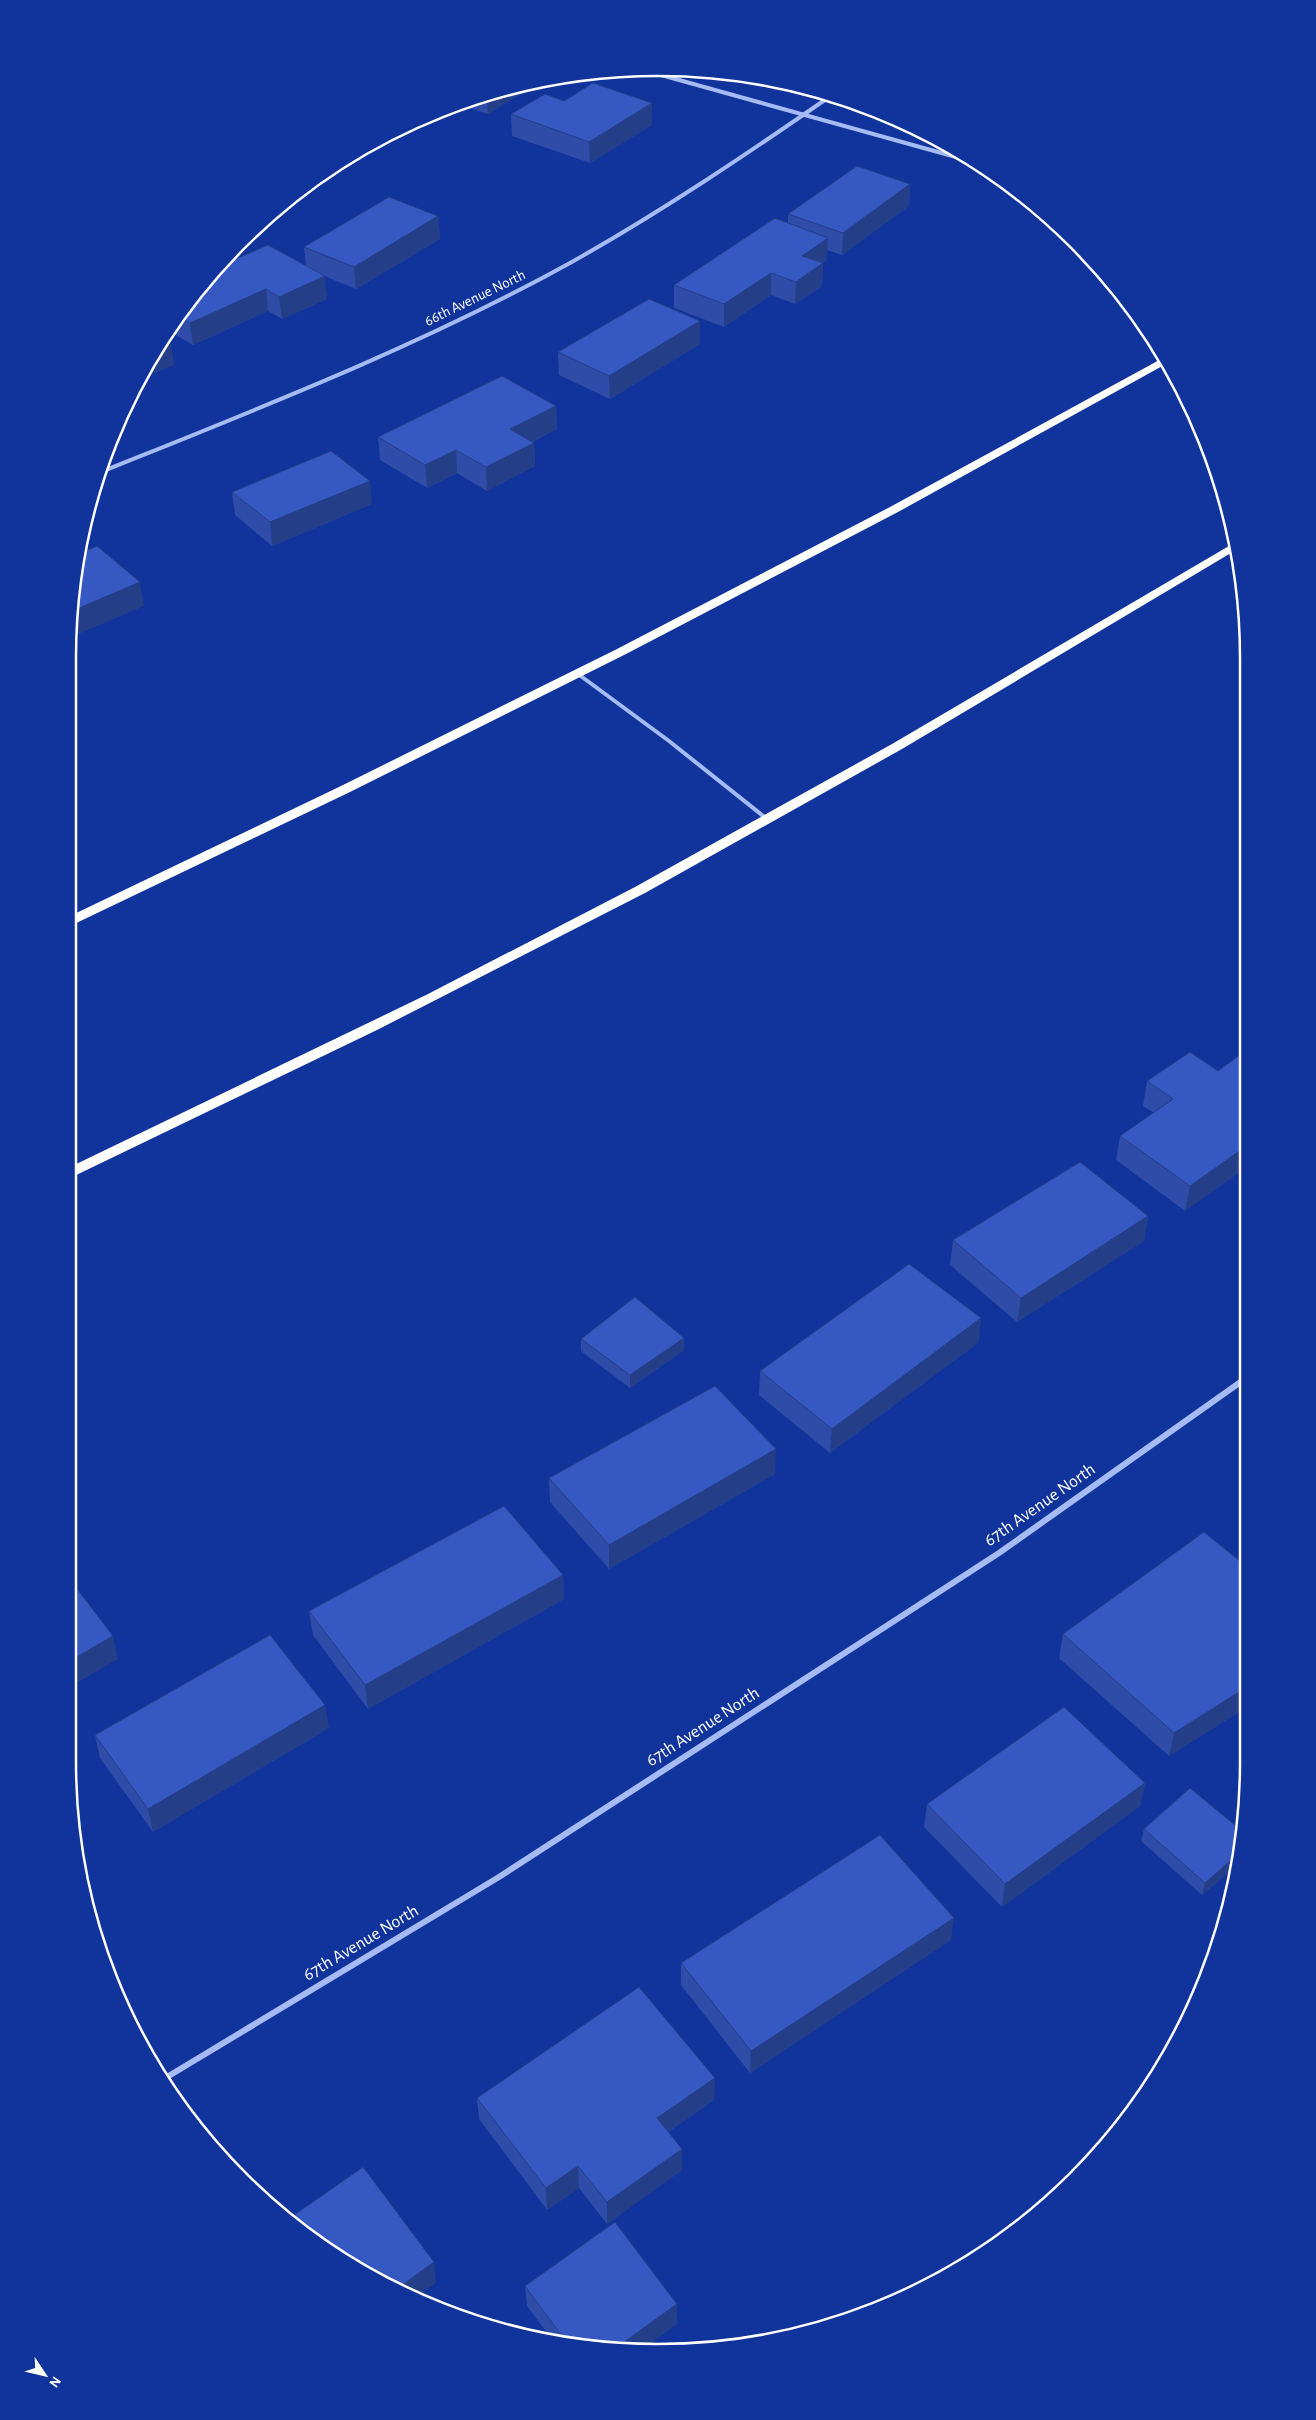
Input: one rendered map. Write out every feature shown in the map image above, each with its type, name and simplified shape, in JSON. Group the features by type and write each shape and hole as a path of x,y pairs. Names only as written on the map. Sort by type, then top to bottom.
{"highway":[{"path":"76,919 287,818 576,673 981,463 1160,363"},
{"path":"76,1170 553,936 768,820 887,753 1230,549"}],"street":[{"path":"666,76 952,156"},
{"name":"66th Avenue North","path":"108,469 379,356 530,284 660,210 824,101"},
{"name":"67th Avenue North","path":"168,2076 499,1877 999,1553 1240,1382"}],"lane":[{"path":"576,673 669,741 768,820"}],"building":[{"path":"593,83 652,103 589,142 511,114 545,94 564,101"},
{"path":"857,166 910,184 843,233 788,214"},
{"path":"389,197 438,216 354,267 304,247"},
{"path":"775,218 828,238 802,256 823,263 796,282 771,273 724,304 674,285"},
{"path":"268,245 325,276 279,297 266,289 190,323 185,320 235,259"},
{"path":"649,299 700,321 609,376 558,352"},
{"path":"502,376 556,406 510,429 534,443 486,467 456,450 425,465 378,437"},
{"path":"331,451 370,481 270,522 232,492"},
{"path":"97,546 140,582 78,608 86,550"},
{"path":"1190,1052 1218,1071 1240,1055 1240,1151 1190,1186 1120,1136 1173,1099 1147,1081"},
{"path":"1080,1162 1148,1216 1021,1298 953,1240"},
{"path":"909,1264 981,1318 832,1429 760,1371"},
{"path":"635,1297 684,1338 630,1375 581,1339"},
{"path":"715,1386 776,1449 609,1545 549,1478"},
{"path":"504,1506 563,1575 365,1685 309,1611"},
{"path":"1204,1532 1240,1561 1240,1691 1174,1733 1063,1634"},
{"path":"76,1587 113,1636 76,1657"},
{"path":"270,1635 325,1705 148,1809 95,1735"},
{"path":"1064,1707 1145,1783 1005,1884 927,1804"},
{"path":"1190,1788 1236,1826 1231,1860 1205,1883 1144,1829"},
{"path":"880,1835 954,1918 751,2051 681,1963"},
{"path":"639,1987 715,2078 657,2118 682,2149 607,2202 578,2166 546,2188 477,2098"},
{"path":"363,2167 434,2262 403,2285 335,2246 294,2215"},
{"path":"615,2222 677,2304 623,2343 582,2339 562,2336 525,2286"}]}
